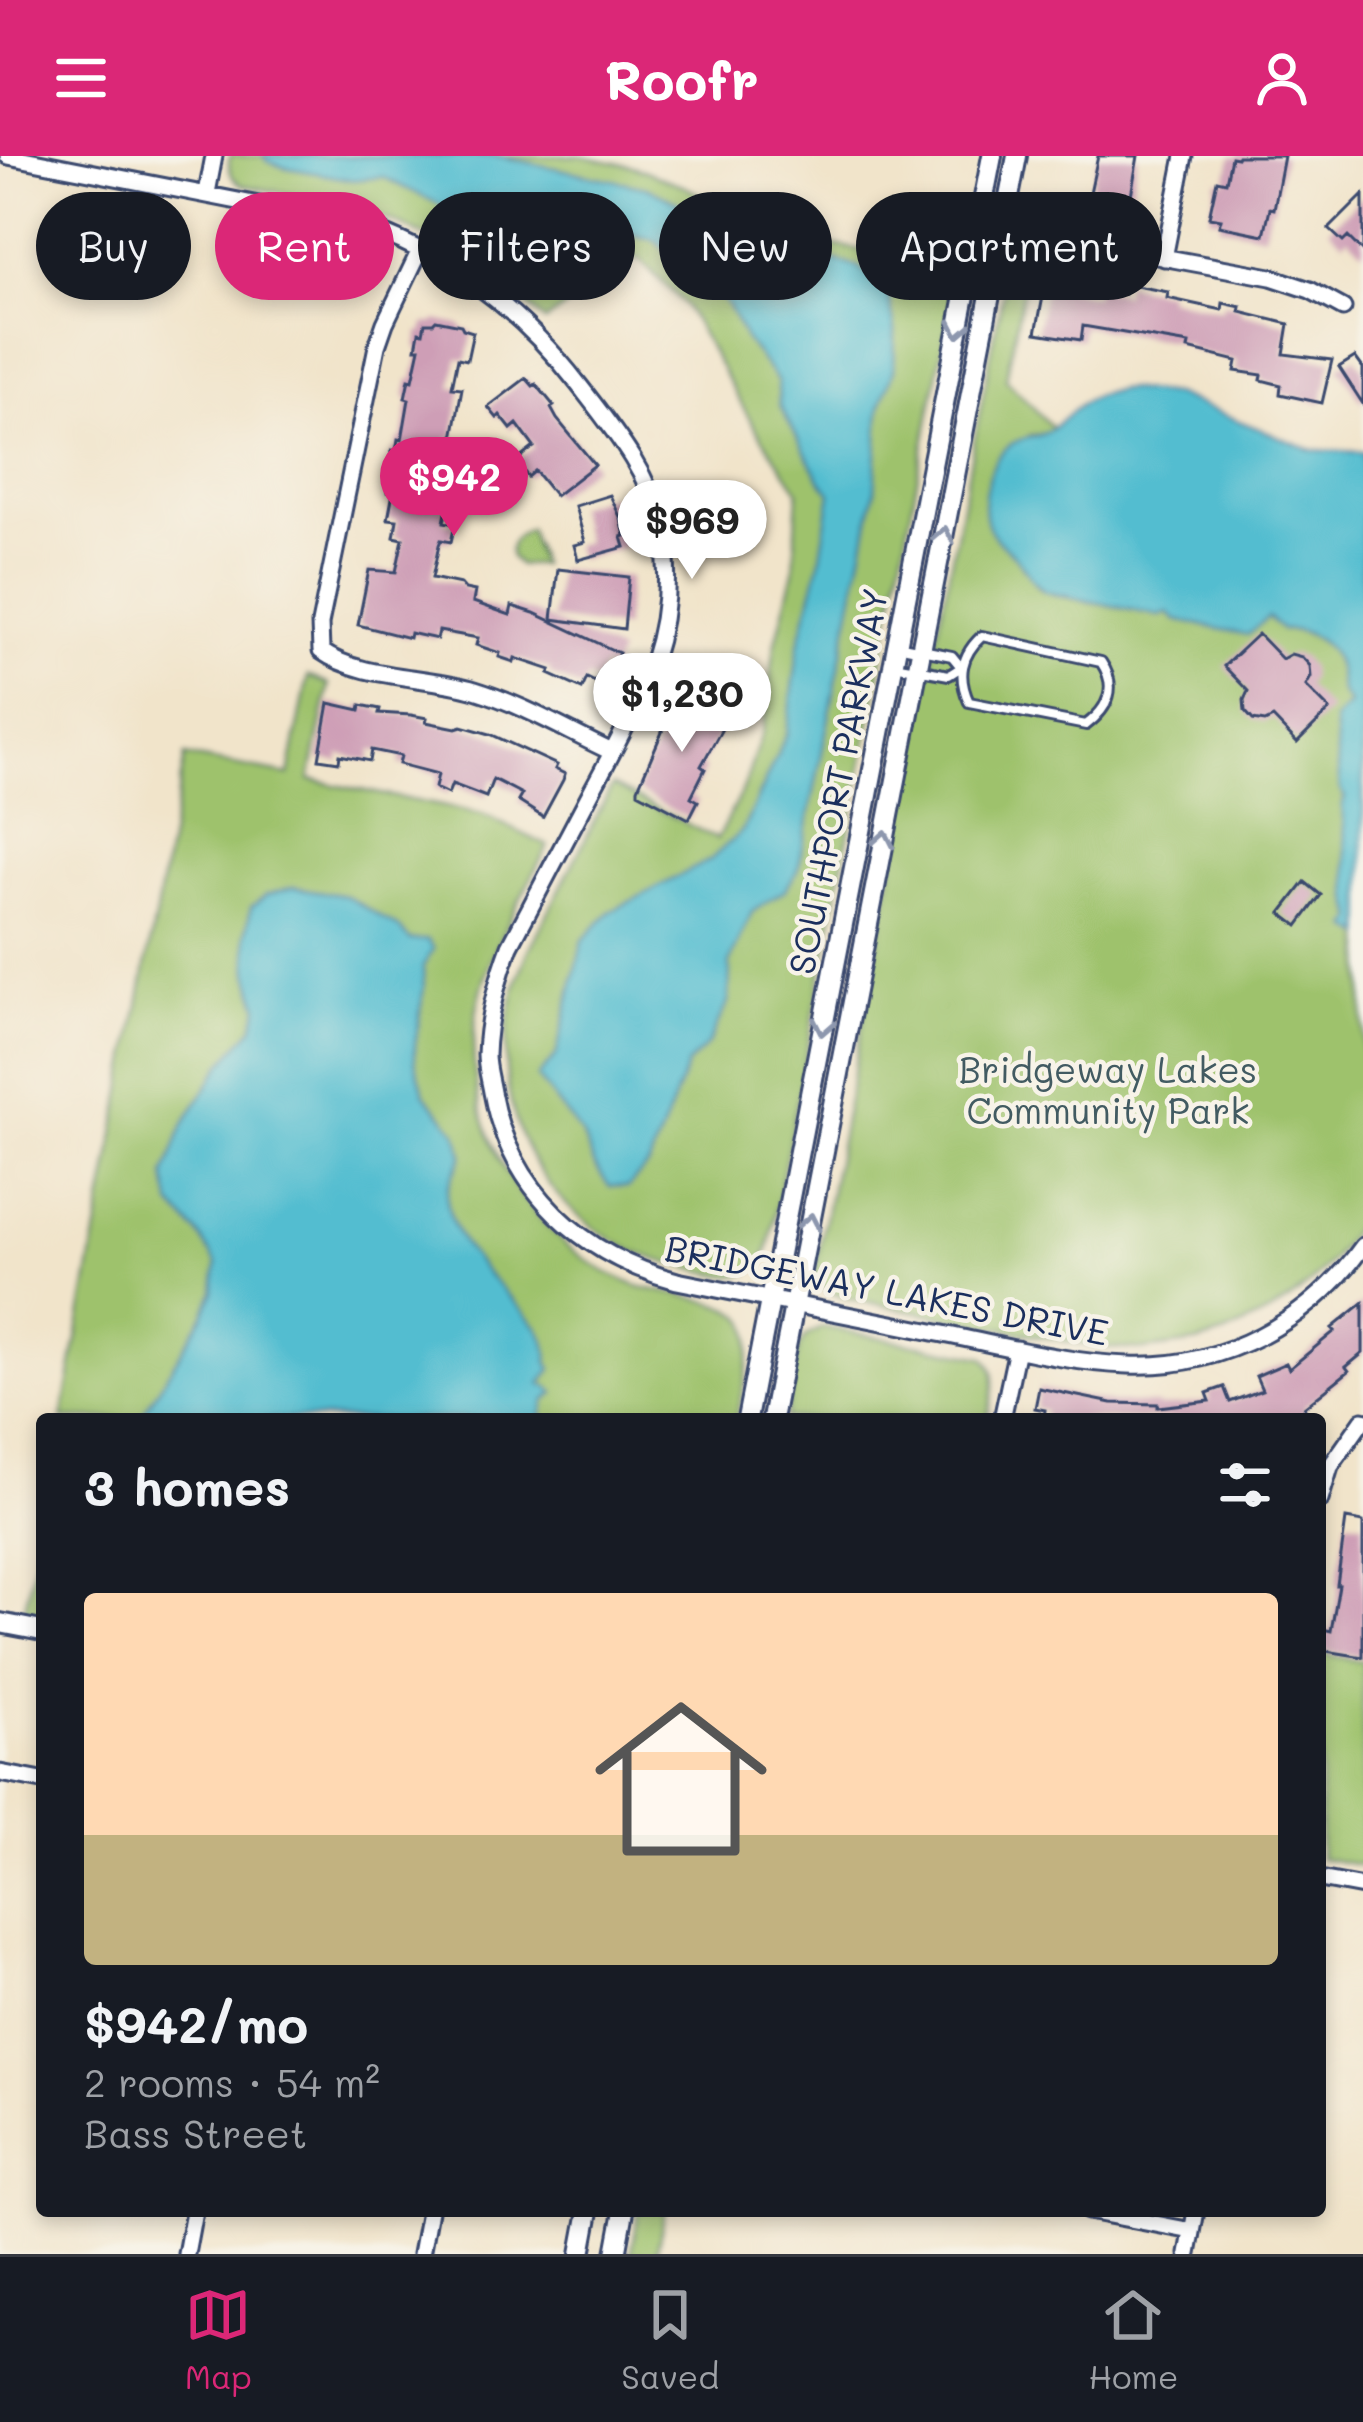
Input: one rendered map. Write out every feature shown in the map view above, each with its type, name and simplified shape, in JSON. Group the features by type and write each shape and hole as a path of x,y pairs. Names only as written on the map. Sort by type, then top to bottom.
{"street":[{"name":"BRIDGEWAY LAKES DRIVE","path":"8,156 362,225 418,250"},
{"path":"207,194 214,156"},
{"name":"SOUTHPORT PARKWAY","path":"986,192 992,156"},
{"name":"SOUTHPORT PARKWAY","path":"1010,192 1017,156"},
{"path":"1184,156 1164,258 1271,277 1343,308"},
{"path":"418,252 377,346 320,624 321,651 348,665 469,688 502,699 612,752"},
{"name":"BRIDGEWAY LAKES DRIVE","path":"498,300 550,348 635,460 662,532 666,572 662,637 645,688 510,946 490,1015 486,1060 506,1144 527,1180 559,1217 597,1249 644,1272 1017,1349 1127,1366 1232,1350 1280,1326 1330,1286 1363,1246"},
{"name":"SOUTHPORT PARKWAY","path":"748,1413 965,300"},
{"name":"SOUTHPORT PARKWAY","path":"773,1413 990,300"},
{"path":"1004,1413 1017,1349"},
{"path":"1326,1480 1363,1420"},
{"path":"0,1623 36,1630"},
{"path":"0,1773 36,1780"},
{"path":"1326,1880 1363,1887"},
{"path":"187,2254 193,2217"},
{"path":"421,2254 428,2217"},
{"path":"581,2254 588,2217"},
{"path":"616,2254 623,2217"},
{"path":"1119,2217 1192,2231"},
{"path":"1188,2254 1195,2217"}],"lane":[{"path":"895,655 920,659 949,675 961,667 969,648 982,636 1100,662 1112,685 1101,714 1086,725 969,702 961,667 952,656 895,655"}],"green space":[{"path":"230,156 580,156 633,166 695,192 659,192 659,279 635,260 635,192 418,192 418,233 394,222 394,192 277,192 242,185 229,165"},
{"path":"832,245 856,249 856,300 952,300 769,1247 759,1266 743,1275 728,1276 635,1251 584,1220 554,1190 531,1156 515,1118 507,1078 506,1036 513,994 528,952 612,786 717,839 744,787 763,730 775,646 794,571 798,490 752,423 680,300 832,300"},
{"path":"521,300 576,300 545,321"},
{"name":"Bridgeway Lakes Community Park","path":"1001,300 1021,300 1006,379 1053,428 1030,435 990,474 985,512 1038,588 1160,616 1168,613 1176,620 1268,617 1281,630 1308,634 1334,658 1341,691 1351,705 1340,789 1345,796 1342,805 1355,919 1351,928 1363,935 1363,1216 1310,1284 1271,1312 1196,1343 1144,1350 1095,1347 842,1297 826,1290 815,1271"},
{"path":"529,529 540,564 519,565 511,558 510,548"},
{"path":"308,676 329,685 310,780 482,814 548,846 503,933 482,987 474,1032 475,1078 485,1122 502,1164 557,1237 594,1264 635,1285 726,1307 746,1321 749,1354 737,1413 63,1413 185,756 289,775"},
{"path":"823,1327 984,1357 994,1378 988,1413 786,1413 799,1347 806,1336"},
{"path":"36,1552 36,1615 24,1612"},
{"path":"1326,1654 1363,1662 1363,1866 1326,1859"},
{"path":"638,2217 664,2217 656,2254 631,2254"}],"water":[{"path":"264,156 497,156 646,187 659,193 659,244 635,235 635,192 418,194 383,177 353,180 267,161"},
{"path":"832,260 856,266 856,300 890,300 895,329 894,370 880,407 875,490 798,871 784,891 752,912 730,962 729,1000 708,1044 687,1065 649,1164 628,1187 609,1186 583,1136 537,1077 556,1056 583,940 610,912 710,860 743,830 787,733 799,644 831,493 779,404 778,382 745,339 723,300 832,300"},
{"path":"1125,389 1175,395 1312,450 1363,452 1363,935 1350,928 1355,919 1334,720 1350,704 1341,690 1334,658 1323,643 1299,631 1281,630 1268,617 1248,635 1176,620 1168,613 1160,616 1046,592 986,521 986,489 1003,451 1015,442 1048,432 1092,397"},
{"path":"293,887 346,896 399,928 410,940 428,940 434,949 423,966 415,1061 424,1093 457,1132 463,1155 447,1193 451,1218 470,1253 538,1328 546,1345 552,1369 541,1384 555,1393 545,1401 542,1413 144,1413 214,1291 217,1264 172,1205 165,1175 184,1124 222,1064 253,1028 259,1007 249,973 246,935 251,907 266,895"}],"building":[{"path":"1098,156 1138,156 1132,192 1090,192"},
{"path":"1284,156 1264,235 1219,226 1221,219 1209,217 1217,180 1226,182 1231,157"},
{"path":"1363,195 1363,252 1348,237 1343,242 1329,229"},
{"path":"1162,291 1168,292 1167,298 1222,310 1223,303 1289,324 1284,354 1332,360 1322,403 1280,394 1281,385 1261,380 1262,375 1235,371 1237,361 1188,349 1189,344 1083,326 1081,340 1036,333 1042,300 1162,300"},
{"path":"436,320 473,332 467,360 458,358 452,387 462,388 453,438 448,437 439,478 431,476 425,504 447,508 444,522 455,524 451,542 441,540 432,578 475,591 473,602 510,615 512,606 534,613 619,653 611,671 603,667 595,682 587,678 582,689 549,674 551,670 499,657 500,653 476,645 478,638 439,631 437,639 410,633 409,638 358,625 369,570 396,572 403,539 394,537 397,520 388,519 393,493 387,492 389,466 392,450 402,440 419,332 423,333 425,323"},
{"path":"1355,357 1363,368 1363,404 1339,367"},
{"path":"526,378 554,406 557,419 595,465 555,496 535,471 528,477 516,461 534,447 517,424 511,429 488,407"},
{"path":"610,495 621,519 625,547 578,560 574,545 585,542 575,506"},
{"path":"558,569 629,577 624,629 552,619"},
{"path":"1258,634 1282,659 1291,654 1302,657 1310,666 1306,686 1330,710 1297,743 1273,718 1253,720 1245,711 1248,691 1224,666"},
{"path":"686,693 729,716 701,766 705,769 691,797 698,801 689,819 638,792 669,716"},
{"path":"329,703 360,710 361,705 380,709 379,713 427,718 426,722 490,734 557,765 555,769 565,774 543,817 518,801 522,794 493,779 486,797 452,784 448,794 435,788 438,774 399,764 401,756 372,750 370,761 340,755 339,762 319,759"},
{"path":"1305,882 1321,895 1298,926 1281,913"},
{"path":"1363,1303 1363,1353 1346,1367 1349,1371 1304,1407 1304,1413 1045,1413 1035,1408 1039,1388 1158,1407 1210,1401 1207,1393 1224,1387 1230,1402 1262,1390 1256,1376 1286,1363 1289,1369 1335,1331 1332,1328"},
{"path":"1346,1519 1363,1522 1363,1657 1326,1651"}]}
